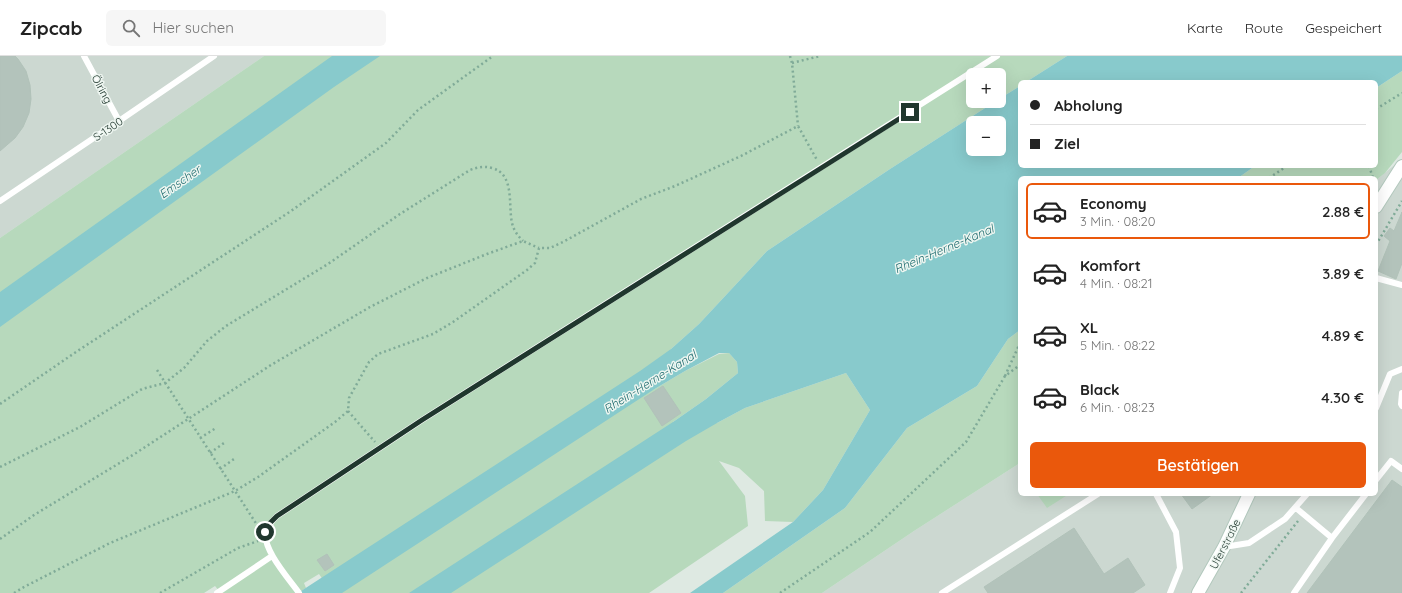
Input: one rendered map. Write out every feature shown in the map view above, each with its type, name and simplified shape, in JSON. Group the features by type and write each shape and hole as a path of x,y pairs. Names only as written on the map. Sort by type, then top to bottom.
{"main road":[{"path":"1378,204 1402,166"},
{"name":"Uferstraße","path":"1198,593 1224,548 1248,496"}],"lane":[{"name":"Ölring","path":"84,56 119,121"},
{"name":"S-1300","path":"0,201 214,56"},
{"path":"298,591 272,556 265,535 270,523 277,516 380,448 997,56"},
{"path":"1378,279 1402,285"},
{"path":"1378,403 1390,374 1402,369"},
{"path":"1402,393 1402,406"},
{"path":"1378,477 1391,461 1402,469"},
{"path":"942,593 1095,496"},
{"path":"1157,496 1176,532 1180,568 1170,593"},
{"path":"1224,548 1249,544 1286,519 1305,496"},
{"path":"1294,593 1332,538 1364,496"},
{"path":"1296,508 1332,538"},
{"path":"217,593 272,556"}],"path":[{"path":"0,404 297,206 386,143 418,110 493,56"},
{"path":"790,56 798,126 822,167"},
{"path":"792,63 820,56"},
{"path":"1378,108 1402,93"},
{"path":"0,467 80,427 142,389 165,383 184,368 207,340 226,326 328,264 400,214 463,174 478,167 495,169 503,175 508,183 512,222 517,235 523,241 539,248 550,248 564,242 641,199 675,186 735,159 798,126"},
{"path":"1272,176 1284,168"},
{"path":"1378,242 1402,201"},
{"path":"0,539 34,515 188,420 271,365 384,299 427,278 523,241"},
{"path":"14,593 110,543 235,491 264,472 336,422 348,411 349,398 373,357 382,352 433,334 453,322 527,270 535,263 539,248"},
{"path":"780,593 870,532 966,442 1005,376 1018,347"},
{"path":"1005,376 1018,366"},
{"path":"157,370 220,469 260,530 265,535 238,548 160,593"},
{"path":"348,411 380,448"},
{"path":"200,438 216,428"},
{"path":"210,453 224,443"},
{"path":"220,469 234,459"},
{"path":"1241,593 1303,514"}],"shaded area":[{"path":"0,56 264,56 0,238"},
{"path":"1402,159 1402,593 822,593 914,531 1018,464 1018,496 1378,496 1378,178"}],"green space":[{"path":"264,56 1067,56 1029,80 1018,80 1018,87 1006,95 1006,68 966,68 966,108 985,108 973,116 966,116 966,120 767,251 699,324 671,349 653,390 685,371 719,354 729,353 737,362 738,373 706,399 673,422 717,423 745,408 846,373 870,410 823,490 793,522 765,521 764,491 739,468 719,461 745,496 748,526 649,593 332,593 319,574 304,583 306,588 298,593 221,593 215,586 204,593 0,593 0,238"},
{"path":"1402,71 1402,152 1385,173 1378,178 1378,176 1241,176 1252,168 1378,168 1378,87"},
{"path":"1018,332 1018,464 914,531 822,593 723,593 845,508 907,428 977,386 1008,339"},
{"path":"1038,496 1066,496 1047,508"}],"water":[{"name":"Emscher","path":"332,56 380,56 334,87 0,327 0,292"},
{"path":"1067,56 1402,56 1402,71 1378,87 1378,80 1029,80"},
{"name":"Rhein-Herne-Kanal","path":"1018,87 1018,168 1252,168 1241,176 1018,176 1018,332 1008,339 977,386 907,428 845,508 723,593 690,593 793,522 823,490 870,410 846,373 745,408 717,423 686,441 451,593 409,593 673,422 706,399 738,373 737,362 729,353 719,353 653,390 342,593 298,593 640,371 671,349 699,324 767,251 966,120 966,156 1006,156 1006,116 973,116 985,108 1006,108 1006,95"}],"building":[{"path":"0,56 15,56 18,59 26,71 30,85 31,99 29,113 23,127 15,138 0,151"},
{"path":"1402,212 1402,263 1396,279 1378,271 1390,241 1384,236 1390,228 1394,231"},
{"path":"663,386 681,413 662,426 644,398"},
{"path":"1392,480 1402,487 1402,593 1307,593"},
{"path":"1182,496 1210,496 1192,509"},
{"path":"1074,528 1104,574 1128,558 1145,585 1133,593 988,593 984,587"},
{"path":"327,554 334,565 325,571 317,560"}],"route":[{"path":"265,532 270,523 277,516 422,420 910,112"}]}
